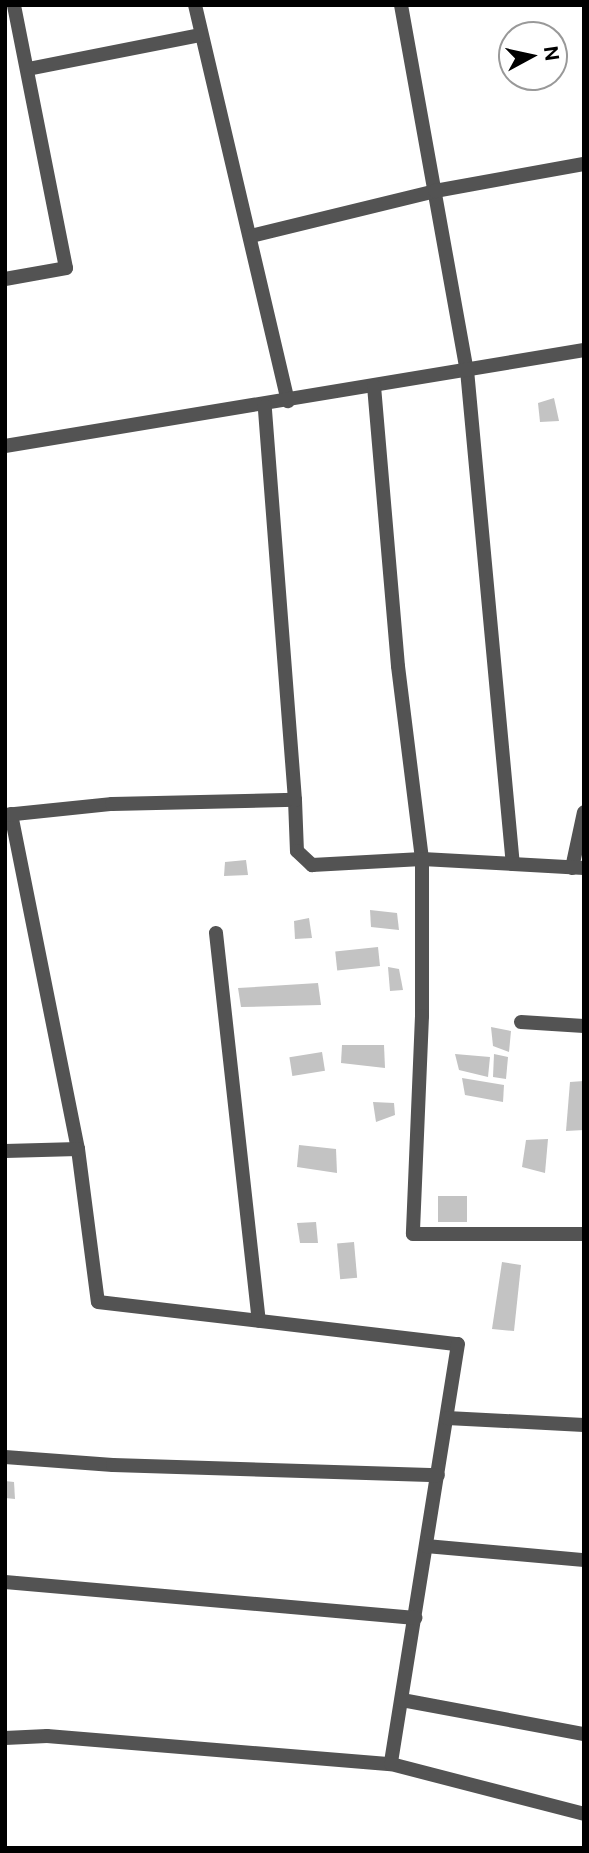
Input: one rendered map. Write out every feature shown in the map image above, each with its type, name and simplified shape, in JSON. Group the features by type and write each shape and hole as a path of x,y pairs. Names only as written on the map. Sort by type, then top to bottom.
{"street":[{"path":"5,279 66,268 14,5"},
{"path":"195,5 288,401"},
{"path":"401,5 467,370 513,864"},
{"path":"28,69 200,35"},
{"path":"251,236 435,191 584,164"},
{"path":"5,446 584,350"},
{"path":"374,386 398,666 422,859 422,1016 413,1234 584,1234"},
{"path":"265,405 297,850 312,865 422,859 578,868 584,812"},
{"path":"295,800 112,804 8,815 78,1149 98,1302 457,1344 391,1764"},
{"path":"216,933 259,1321"},
{"path":"521,1022 584,1026"},
{"path":"5,1151 78,1149"},
{"path":"447,1418 584,1425"},
{"path":"5,1457 113,1465 438,1475"},
{"path":"426,1546 584,1560"},
{"path":"5,1582 415,1618"},
{"path":"402,1700 584,1734"},
{"path":"5,1738 47,1736 391,1764 584,1814"}],"building":[{"path":"554,398 559,421 540,422 538,403"},
{"path":"246,860 248,875 224,876 225,862"},
{"path":"370,910 397,913 399,930 371,927"},
{"path":"309,918 312,938 295,939 294,921"},
{"path":"378,947 380,966 337,970 335,951"},
{"path":"388,967 399,969 403,990 390,991"},
{"path":"318,983 321,1005 241,1007 238,988"},
{"path":"491,1027 511,1031 509,1052 493,1046"},
{"path":"342,1045 384,1045 385,1068 341,1063"},
{"path":"322,1052 325,1071 292,1076 289,1057"},
{"path":"455,1054 490,1057 488,1077 459,1070"},
{"path":"494,1054 508,1057 506,1079 493,1077"},
{"path":"462,1078 504,1085 503,1102 465,1095"},
{"path":"584,1081 584,1130 566,1131 570,1082"},
{"path":"373,1102 394,1103 395,1115 376,1122"},
{"path":"548,1139 545,1173 522,1167 526,1140"},
{"path":"299,1145 336,1149 337,1173 297,1167"},
{"path":"438,1196 467,1196 467,1222 438,1222"},
{"path":"316,1222 318,1243 300,1243 297,1223"},
{"path":"354,1242 357,1278 340,1279 337,1243"},
{"path":"502,1262 521,1265 514,1331 492,1329"},
{"path":"5,1481 14,1482 15,1499 5,1498"}]}
